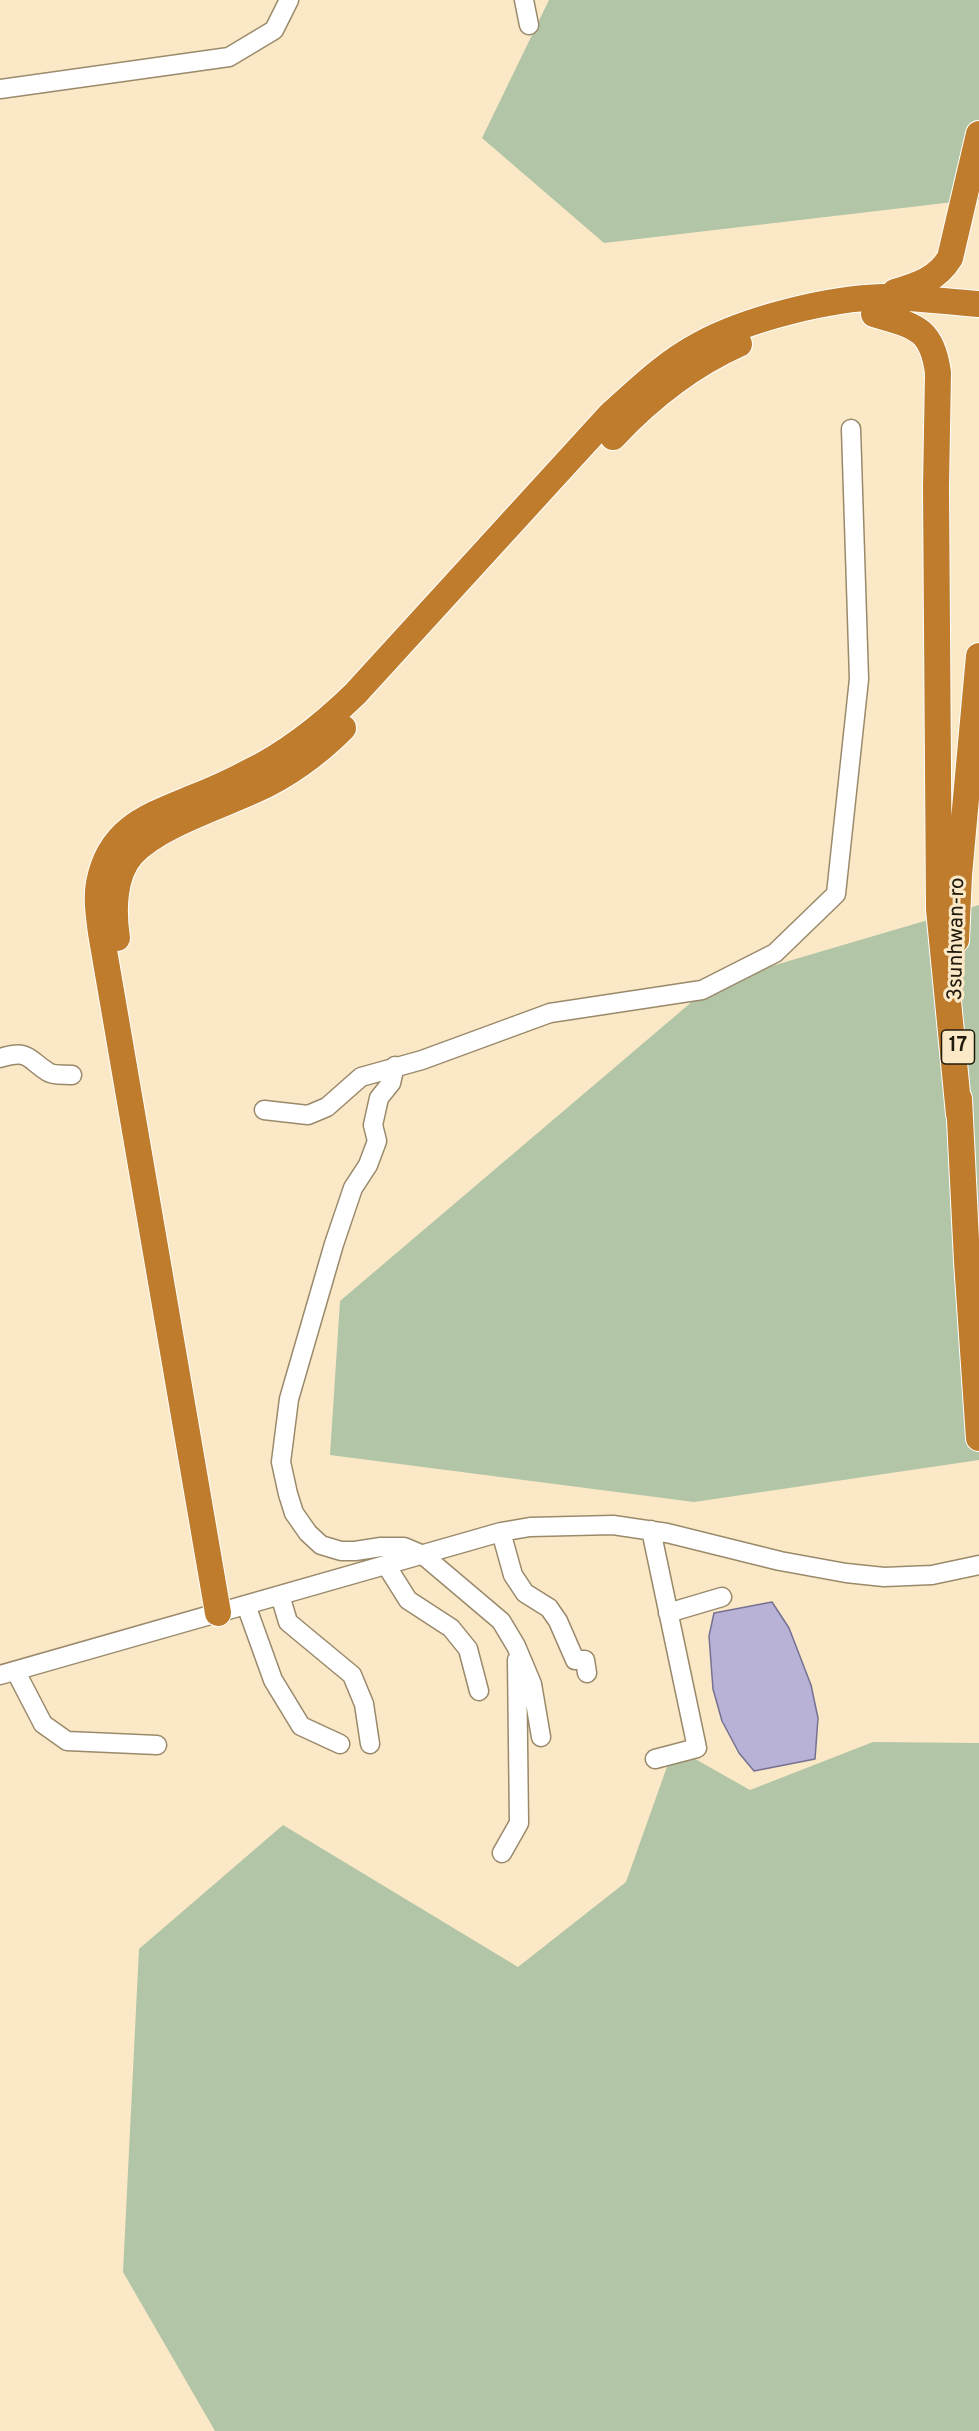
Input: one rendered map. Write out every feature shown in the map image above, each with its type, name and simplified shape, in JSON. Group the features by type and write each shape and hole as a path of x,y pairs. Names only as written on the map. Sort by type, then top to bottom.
{"highway":[{"path":"872,306 929,281 942,270 950,258 979,134"},
{"path":"231,1609 101,933 98,906 99,884 106,860 120,838 147,816 218,788 252,771 289,750 321,727 355,694 610,416 656,374 699,344 743,326 798,310 872,306 908,298 979,304"},
{"path":"872,306 979,320"},
{"path":"872,306 911,325 926,336 936,354 938,373 939,909 959,1114"},
{"name":"3sunhwan-ro","path":"979,656 956,927 959,1114 979,1438"}],"street":[{"path":"0,88 229,57 274,30 289,0"},
{"path":"524,0 529,25"},
{"path":"264,1110 308,1115 327,1107 362,1077 422,1060 550,1013 702,990 775,953 836,894 859,679 851,429"},
{"path":"0,1058 22,1054 32,1058 50,1074 72,1075"},
{"path":"395,1066 392,1083 380,1098 373,1125 376,1140 368,1165 353,1188 334,1244 289,1399 281,1462 294,1513 308,1533 321,1545 341,1551 404,1547 423,1555 501,1621 516,1646 532,1684 541,1737"},
{"path":"157,1745 67,1741 43,1724 8,1674 501,1532 530,1527 584,1525 651,1530 780,1561 874,1576 909,1578 979,1565"},
{"path":"651,1530 697,1748 655,1759"},
{"path":"501,1532 513,1575 525,1593 549,1608 558,1621 574,1660 585,1660 587,1673"},
{"path":"386,1565 408,1599 452,1628 468,1649 479,1691"},
{"path":"280,1595 288,1622 352,1676 364,1704 370,1744"},
{"path":"668,1613 722,1597"},
{"path":"231,1609 301,1726 340,1744"},
{"path":"502,1854 519,1823 519,1701 516,1646"}],"green space":[{"path":"549,0 979,0 979,199 604,243 482,138"},
{"path":"979,905 979,1460 694,1502 330,1455 340,1301 714,983"},
{"path":"873,1742 979,1743 979,2431 215,2431 123,2272 139,1949 283,1825 518,1967 626,1882 674,1747 750,1790"}],"building":[{"path":"772,1602 789,1628 811,1685 818,1718 815,1759 754,1771 739,1753 722,1721 713,1689 709,1636 714,1613"}]}
